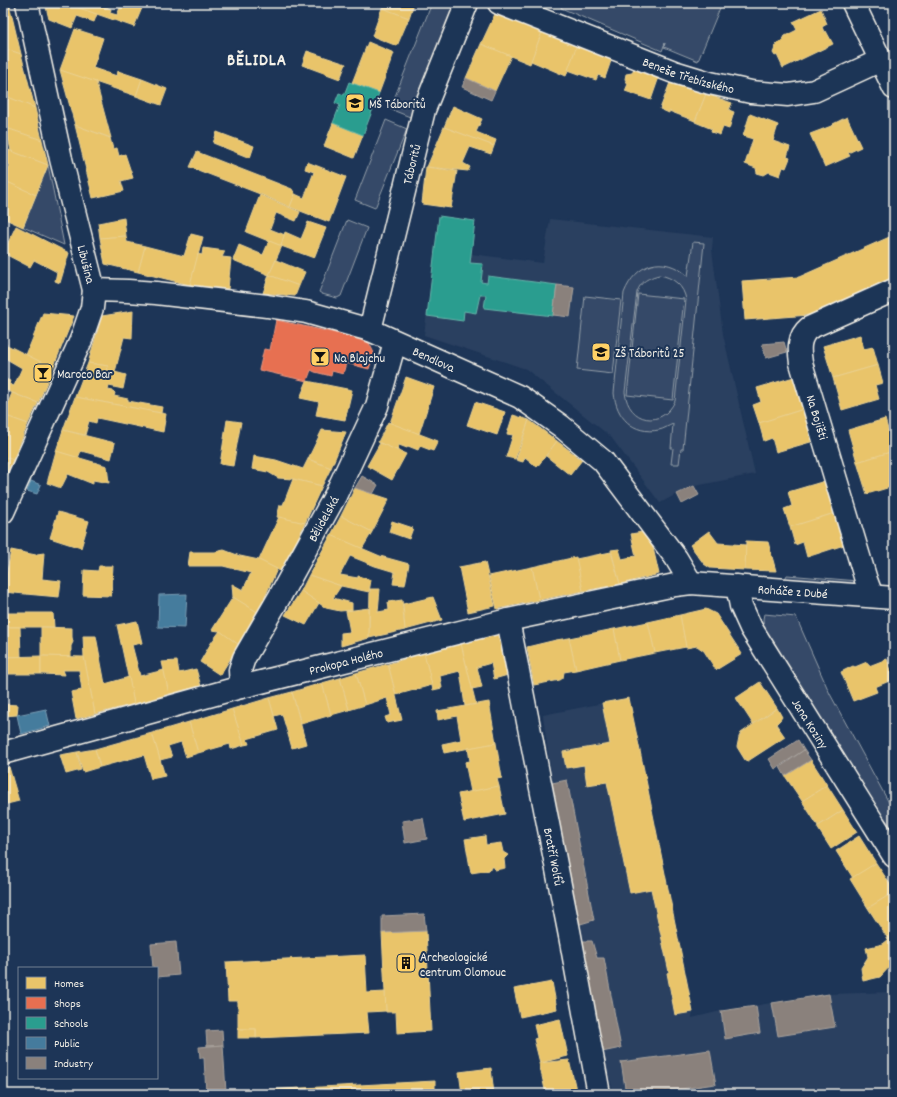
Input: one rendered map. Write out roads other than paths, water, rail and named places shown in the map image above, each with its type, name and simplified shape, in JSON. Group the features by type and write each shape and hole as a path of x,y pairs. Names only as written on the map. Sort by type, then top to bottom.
{"street":[{"name":"Libušina","path":"3,512 80,340 92,308 94,290 61,159 27,3"},
{"name":"Táboritů","path":"370,330 424,110 467,3"},
{"name":"Beneše Třebízského","path":"499,3 674,72 710,83 751,92 788,95 814,92 881,60"},
{"path":"852,3 894,88"},
{"name":"Bendlova","path":"94,290 156,293 306,312 370,330 520,397 561,426 603,461 676,558 691,583"},
{"name":"Na Bojišti","path":"872,596 802,363 799,347 804,334 809,328 894,290"},
{"name":"Bělidelská","path":"241,687 240,670 244,658 336,496 377,406 395,342"},
{"name":"Roháče z Dubé","path":"691,583 894,598"},
{"name":"Prokopa Holého","path":"3,753 241,687 508,620 675,585 691,583"},
{"name":"Jana Koziny","path":"737,586 741,606 751,628 894,856"},
{"name":"Bratří Wolfů","path":"508,620 570,936 599,1094"}],"place":[{"name":"MŠ Táboritů","path":"355,103"},
{"name":"ZŠ Táboritů 25","path":"601,352"},
{"name":"Na Blajchu","path":"320,357"},
{"name":"Maroco Bar","path":"43,373"},
{"name":"Archeologické centrum Olomouc","path":"406,963"}],"district":[{"name":"BĚLIDLA","path":"257,59"}]}
